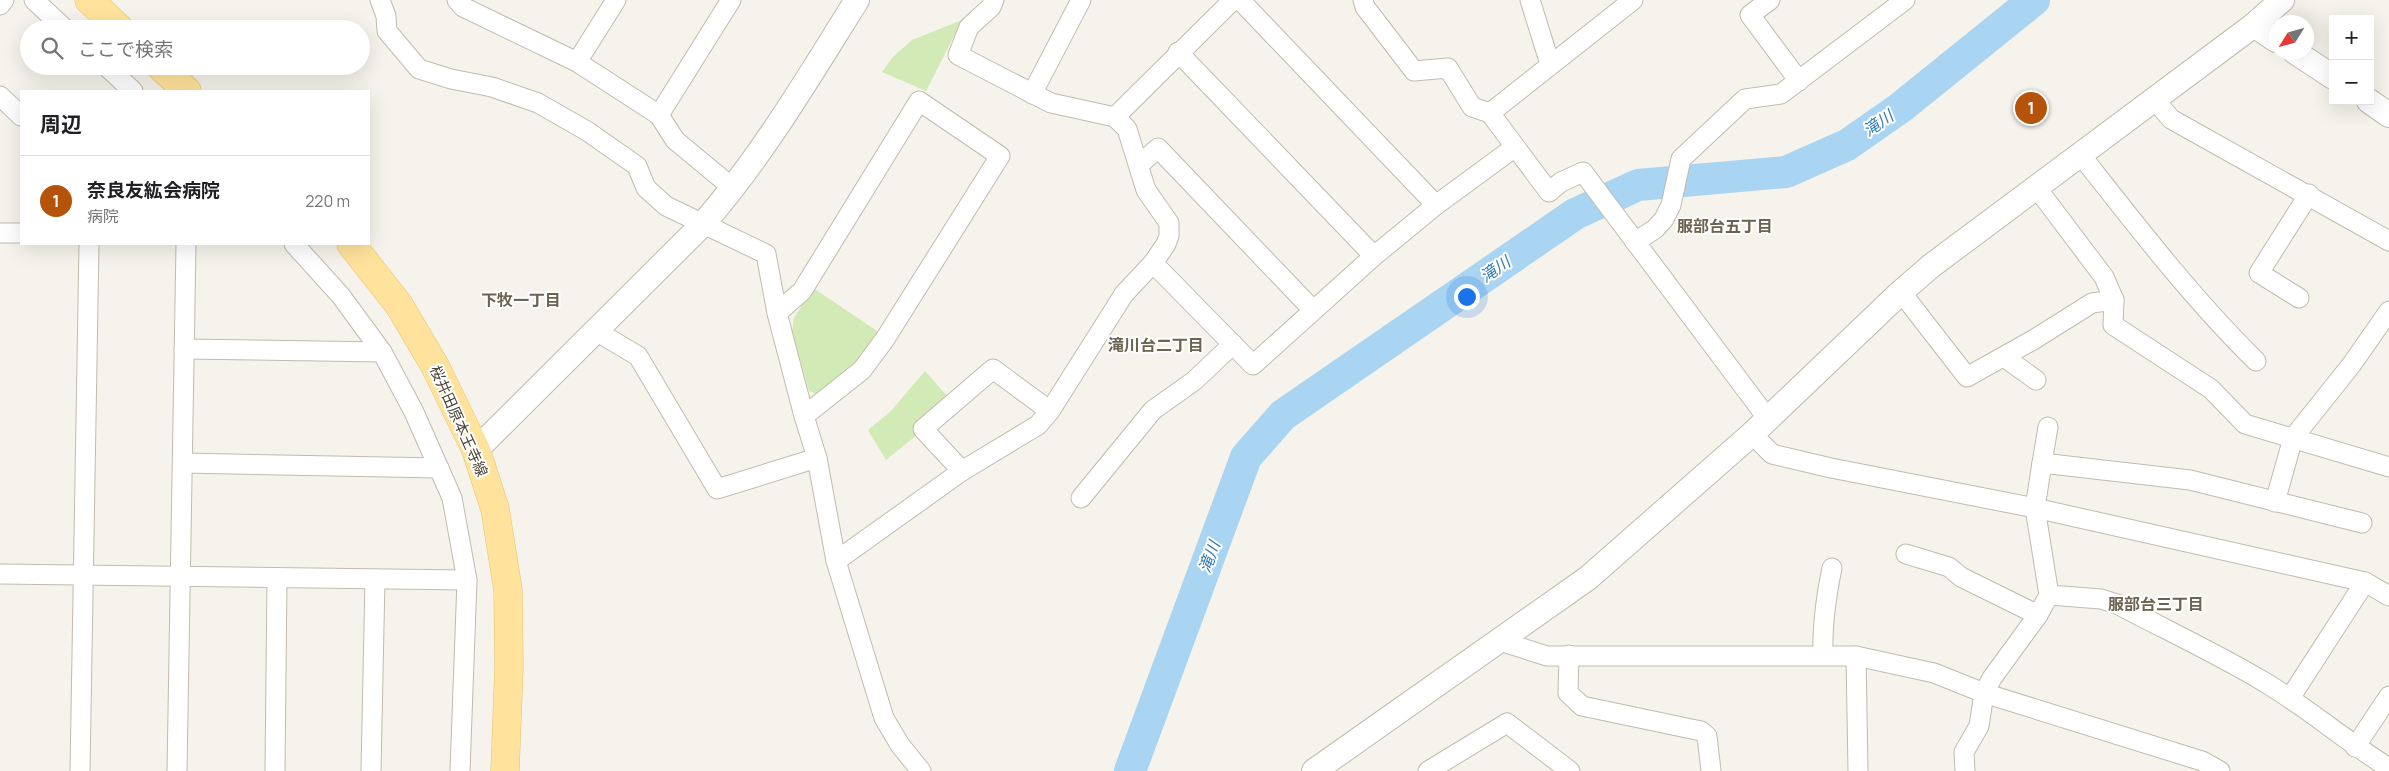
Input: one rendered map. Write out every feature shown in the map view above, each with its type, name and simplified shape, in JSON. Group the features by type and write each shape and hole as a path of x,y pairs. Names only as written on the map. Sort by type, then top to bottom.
{"main road":[{"path":"89,0 110,20"},
{"path":"170,75 186,90"},
{"name":"桜井田原本王寺線","path":"352,245 399,305 435,366 476,450 495,510 508,590 509,667 505,771"}],"street":[{"path":"0,5 4,0"},
{"path":"34,0 55,20"},
{"path":"380,0 386,16 387,31 419,69 451,79 492,87 538,103 613,148 637,166 646,188 666,206 766,254 777,314 817,458 836,561 884,718 900,745 921,771"},
{"path":"457,0 463,7 577,62 659,115 675,140 734,189"},
{"path":"577,62 616,0"},
{"path":"659,115 731,0"},
{"path":"476,450 703,224 734,189 762,152 857,0"},
{"path":"836,561 962,471 1038,424 1050,411 1124,294 1153,263 1169,236 1169,223 1146,190 1127,129 1115,117 1052,103 958,55 969,27 991,7 994,0"},
{"path":"1032,94 1082,0"},
{"path":"1115,117 1178,52 1233,0"},
{"path":"1240,0 1436,205"},
{"path":"1363,0 1365,6 1414,71 1448,68 1472,107 1490,113 1549,192 1562,182 1583,172 1635,242 1760,426 1772,454 1831,468 2035,508 2365,582 2389,596"},
{"path":"1530,0 1550,64"},
{"path":"1490,113 1633,0"},
{"path":"1770,0 1750,15 1798,81"},
{"path":"1635,242 1655,229 1664,219 1672,205 1681,159 1745,99 1781,94 1905,0"},
{"path":"1314,771 1588,578 1760,426 1901,292 2036,187 2254,25 2282,0"},
{"path":"2254,25 2269,35"},
{"path":"1178,52 1374,256"},
{"path":"2307,60 2329,74"},
{"path":"116,75 132,90"},
{"path":"0,96 20,115"},
{"path":"2154,99 2171,119 2309,194 2389,241"},
{"path":"777,314 802,291 919,101 1000,156 885,339 862,370 804,416"},
{"path":"2374,104 2389,115"},
{"path":"1153,263 1253,365 1374,256 1436,205 1515,147"},
{"path":"1139,165 1158,148 1313,310"},
{"path":"2080,154 2166,264 2222,328 2256,361"},
{"path":"2036,187 2104,277 2114,300 2114,325 2211,389 2245,424 2389,467"},
{"path":"2299,298 2259,274 2309,194"},
{"path":"0,233 20,233"},
{"path":"80,771 89,245"},
{"path":"177,771 186,245"},
{"path":"295,245 341,296 382,352 414,412 452,498 466,580 460,771"},
{"path":"1901,292 1966,377 2004,357 2092,303 2114,300"},
{"path":"2275,502 2293,438 2352,364 2389,311"},
{"path":"596,331 638,356 717,489 817,458"},
{"path":"1081,498 1153,410 1194,381 1233,344"},
{"path":"184,349 382,352"},
{"path":"2004,357 2036,380"},
{"path":"962,471 923,429 993,369 1050,411"},
{"path":"1965,771 1964,752 1979,726 1984,693 1992,678 2038,615 2049,595 2035,508 2048,427"},
{"path":"183,463 439,468"},
{"path":"2042,463 2190,480 2362,523"},
{"path":"1906,554 1949,567 1961,577 2038,615"},
{"path":"1823,656 1822,634 1832,568"},
{"path":"0,574 466,580"},
{"path":"275,771 277,578"},
{"path":"371,771 375,579"},
{"path":"2290,698 2365,582"},
{"path":"2049,595 2101,599 2117,604 2265,682 2290,698 2355,747 2389,768"},
{"path":"1500,641 1548,656 1752,658 1856,656 1934,673 1984,693 2202,761 2220,771"},
{"path":"1569,655 1568,693 1582,706 1701,731 1707,736 1711,771"},
{"path":"1856,656 1858,771"},
{"path":"2355,747 2389,696"},
{"path":"1428,771 1506,722 1570,771"}],"green space":[{"path":"962,20 926,91 882,72 893,57 912,40"},
{"path":"813,288 880,333 855,364 820,395 809,391 792,331 794,318"},
{"path":"925,371 948,397 913,428 918,434 886,460 868,430 891,411"}],"waterway":[{"name":"滝川","path":"1130,771 1246,457 1283,415 1575,214 1638,185 1786,172 1847,145 1900,108 2034,0"}],"place":[{"name":"奈良友紘会病院","path":"2031,108"}],"district":[{"name":"服部台五丁目","path":"1725,226"},
{"name":"下牧一丁目","path":"521,300"},
{"name":"滝川台二丁目","path":"1156,345"},
{"name":"服部台三丁目","path":"2156,604"}]}
